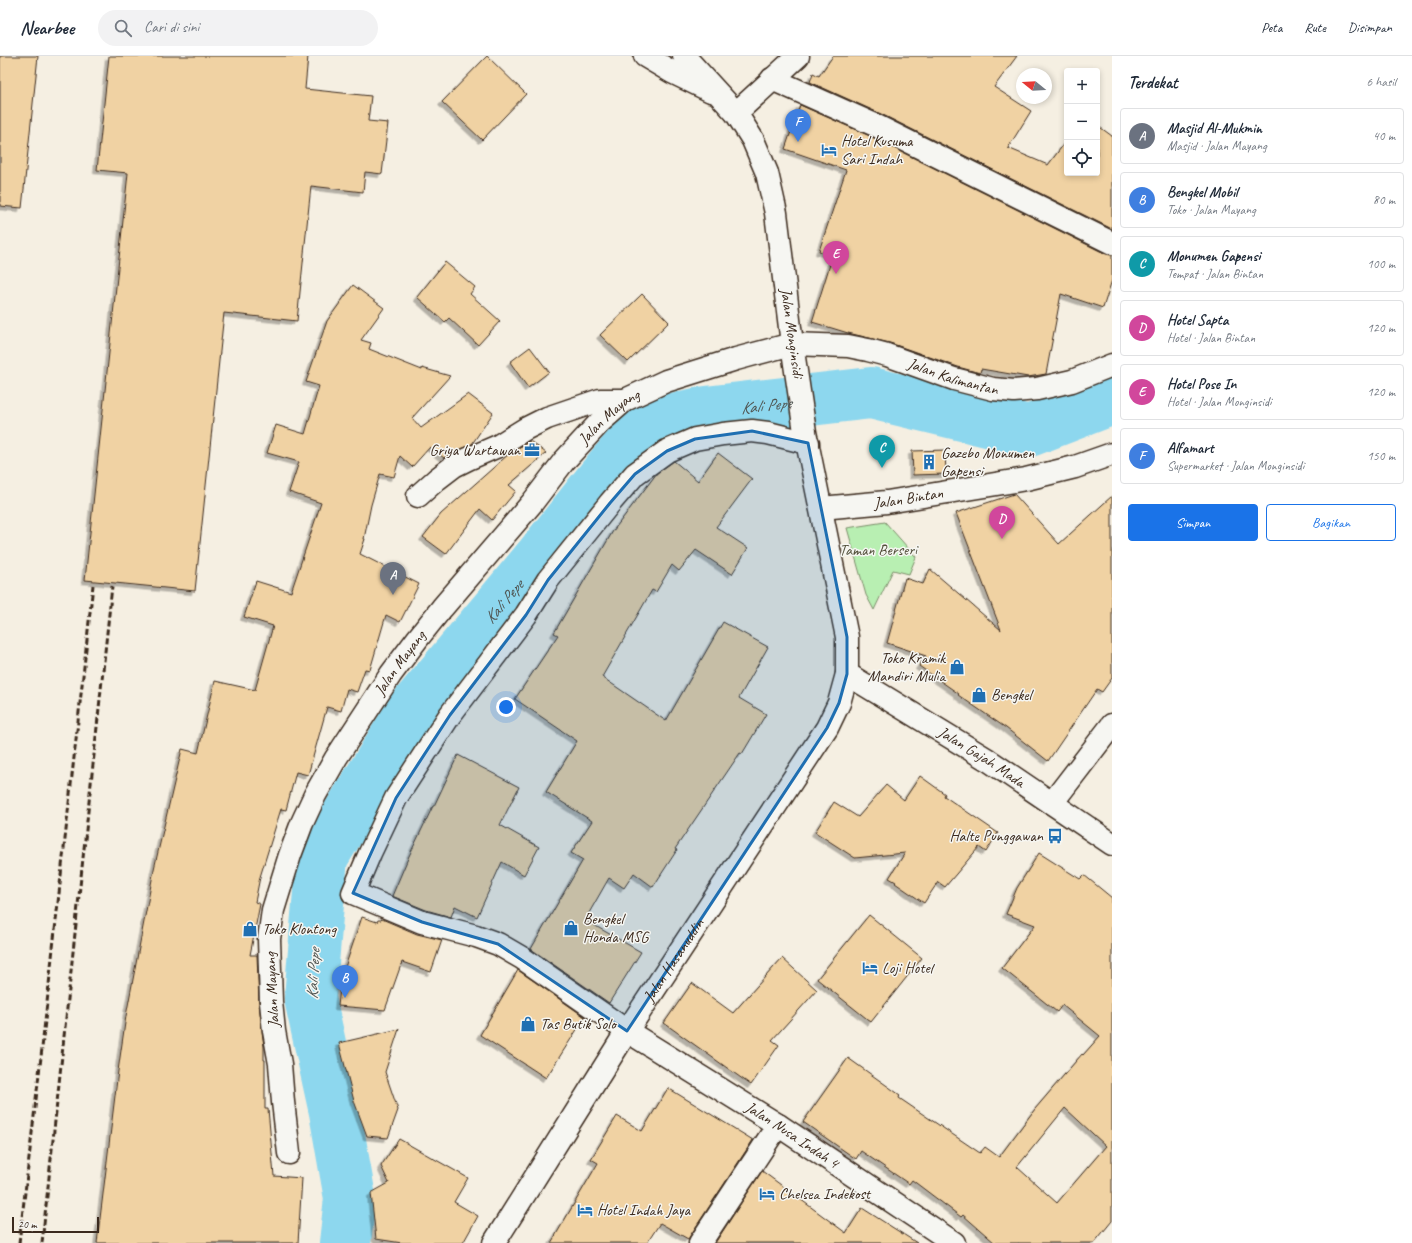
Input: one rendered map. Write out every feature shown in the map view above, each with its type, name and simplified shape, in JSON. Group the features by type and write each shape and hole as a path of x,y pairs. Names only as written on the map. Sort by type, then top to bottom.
{"street":[{"path":"645,56 729,105 772,79 798,56"},
{"name":"Jalan Monginsidi","path":"684,56 729,105 753,140 767,173 776,213 806,437 847,637 847,674"},
{"path":"772,79 875,125 1112,243"},
{"name":"Jalan Kalimantan","path":"794,352 848,346 887,355 954,379 993,389 1014,391 1037,389 1072,381 1112,365"},
{"name":"Jalan Mayang","path":"289,1153 280,1064 271,1002 269,940 273,910 290,855 315,795 364,714 418,638 532,503 564,461 600,422 625,400 673,379 736,359 794,352"},
{"path":"418,496 454,466 498,446 530,426 547,418 600,400 625,400"},
{"name":"Jalan Nusa Indah 4","path":"806,437 752,431 723,434 695,440 667,450 635,474 548,580 526,614 450,715 396,798 353,893 422,922 476,936 498,944 522,958 628,1031 778,1125 954,1243"},
{"name":"Jalan Bintan","path":"821,508 895,501 1026,479 1075,467 1112,454"},
{"name":"Jalan Hasanuddin","path":"494,1243 628,1031 827,728 839,703 847,674"},
{"name":"Jalan Gajah Mada","path":"847,674 988,760 1112,844"},
{"path":"1052,803 1112,725"},
{"path":"700,1243 778,1125"}],"highlighted area":[{"path":"752,431 808,443 847,637 847,674 839,703 827,728 627,1031 498,944 422,922 353,893 396,798 450,715 526,615 548,580 610,503 635,474 667,451 695,439"}],"green space":[{"name":"Taman Berseri","path":"885,522 916,557 909,574 893,570 874,610 866,595 847,528"}],"building":[{"path":"0,56 38,56 22,208 0,206"},
{"path":"109,56 308,56 305,89 371,96 368,121 388,123 382,174 365,172 363,192 311,186 297,321 224,313 195,591 85,580 128,173 97,170"},
{"path":"487,56 526,94 482,140 442,102"},
{"path":"833,56 1017,56 994,87 1016,101 1016,104 1020,104 1031,111 1008,148 1048,165 1064,144 1064,176 1100,176 1100,127 1112,136 1112,229 881,114 810,82 813,73 819,76"},
{"path":"800,105 870,136 1106,254 1112,255 1112,280 1103,308 1061,294 1046,374 1028,377 981,369 980,373 958,367 890,343 848,333 812,322 833,255 819,251 846,170 785,149"},
{"path":"445,262 475,287 470,294 500,321 478,345 449,318 445,322 417,297"},
{"path":"353,285 384,308 361,340 371,343 369,349 422,370 422,368 450,376 412,418 421,428 468,394 493,413 472,444 444,458 430,447 412,467 400,456 394,477 380,474 371,505 365,539 360,554 419,584 400,622 386,615 370,670 365,669 357,692 347,689 341,711 327,707 308,775 296,772 286,810 281,809 260,877 255,902 260,904 250,955 257,955 259,1003 265,1060 265,1109 268,1109 274,1176 302,1178 298,1243 97,1243 126,1016 154,869 182,749 198,753 215,681 255,690 273,626 244,617 256,581 291,592 321,503 289,492 299,462 267,453 276,425 305,434 319,386 306,382 327,321"},
{"path":"642,294 669,322 628,362 600,335"},
{"path":"530,347 549,372 528,388 510,362"},
{"path":"530,441 546,453 509,485 516,491 492,520 480,509 446,554 423,537 441,514 510,453"},
{"name":"Gazebo Monumen Gapensi","path":"945,450 946,474 913,475 912,451"},
{"path":"718,453 752,479 716,527 748,548 732,574 696,550 679,571 672,565 656,592 652,590 602,677 666,721 723,622 768,647 739,698 766,714 742,754 740,753 675,849 677,850 653,887 634,873 624,888 609,878 585,920 641,952 609,1003 531,949 583,860 571,853 592,821 546,792 577,741 515,699 558,635 554,633 613,531 657,473 674,461 698,481"},
{"path":"1014,494 1059,544 1112,496 1112,678 1102,692 1097,689 1048,761 1006,728 919,666 926,656 887,643 905,578 923,584 930,569 1001,630 956,513"},
{"path":"458,755 519,787 500,825 539,847 524,875 502,862 477,917 455,906 451,917 426,910 392,896 409,856"},
{"path":"920,776 945,794 944,796 998,833 986,852 979,847 945,887 938,882 924,903 889,878 905,853 855,858 815,832 834,802 858,817 886,785 904,800"},
{"path":"1039,853 1080,879 1084,875 1112,898 1112,1221 1094,1243 995,1243 963,1215 961,1217 912,1180 909,1184 861,1151 856,1159 803,1122 848,1058 900,1095 899,1098 980,1153 985,1147 999,1157 1035,1109 1082,1054 1083,1055 1100,1036 1062,1005 1057,1012 1002,968 1035,925 1006,914 1017,888","holes":["1065,1108 1106,1146 1057,1203 1017,1167"]},
{"name":"Loji Hotel","path":"869,915 922,958 871,1022 817,979"},
{"path":"362,917 377,922 378,920 382,919 417,934 442,940 431,972 402,962 385,1010 338,1006 341,979"},
{"path":"782,958 817,990 772,1040 779,1045 751,1085 664,1023 692,983 733,1013"},
{"name":"Tas Butik Solo","path":"518,970 585,1017 546,1078 480,1035"},
{"path":"399,1029 385,1072 398,1110 388,1138 367,1136 354,1101 339,1043"},
{"path":"668,1088 753,1140 688,1239 660,1223 647,1243 551,1243 598,1163 591,1159 617,1116 642,1131"},
{"path":"399,1139 468,1178 454,1202 478,1216 463,1243 402,1243 376,1239 371,1193 389,1183 381,1166"},
{"name":"Chelsea Indekost","path":"762,1171 846,1233 862,1208 917,1243 715,1243"}],"waterway":[{"name":"Kali Pepe","path":"345,1243 350,1198 335,1112 310,998 322,857 412,711 539,559 610,469 649,424 706,412 871,393 1029,431 1112,399"}],"railway":[{"path":"19,1243 93,585"},
{"path":"42,1243 112,586"}],"place":[{"name":"Alfamart","path":"798,142"},
{"name":"Hotel Kusuma Sari Indah","path":"829,150"},
{"name":"Hotel Pose In","path":"836,274"},
{"name":"Griya Wartawan","path":"532,450"},
{"name":"Gazebo Monumen Gapensi","path":"929,462"},
{"name":"Monumen Gapensi","path":"882,468"},
{"name":"Hotel Sapta","path":"1002,539"},
{"name":"Masjid Al-Mukmin","path":"393,595"},
{"name":"Toko Kramik Mandiri Mulia","path":"957,667"},
{"name":"Bengkel","path":"979,695"},
{"name":"Halte Punggawan","path":"1055,836"},
{"name":"Bengkel Honda MSG","path":"571,928"},
{"name":"Toko Klontong","path":"250,929"},
{"name":"Loji Hotel","path":"870,968"},
{"name":"Bengkel Mobil","path":"345,998"},
{"name":"Tas Butik Solo","path":"528,1024"},
{"name":"Chelsea Indekost","path":"767,1194"},
{"name":"Hotel Indah Jaya","path":"585,1210"}]}
